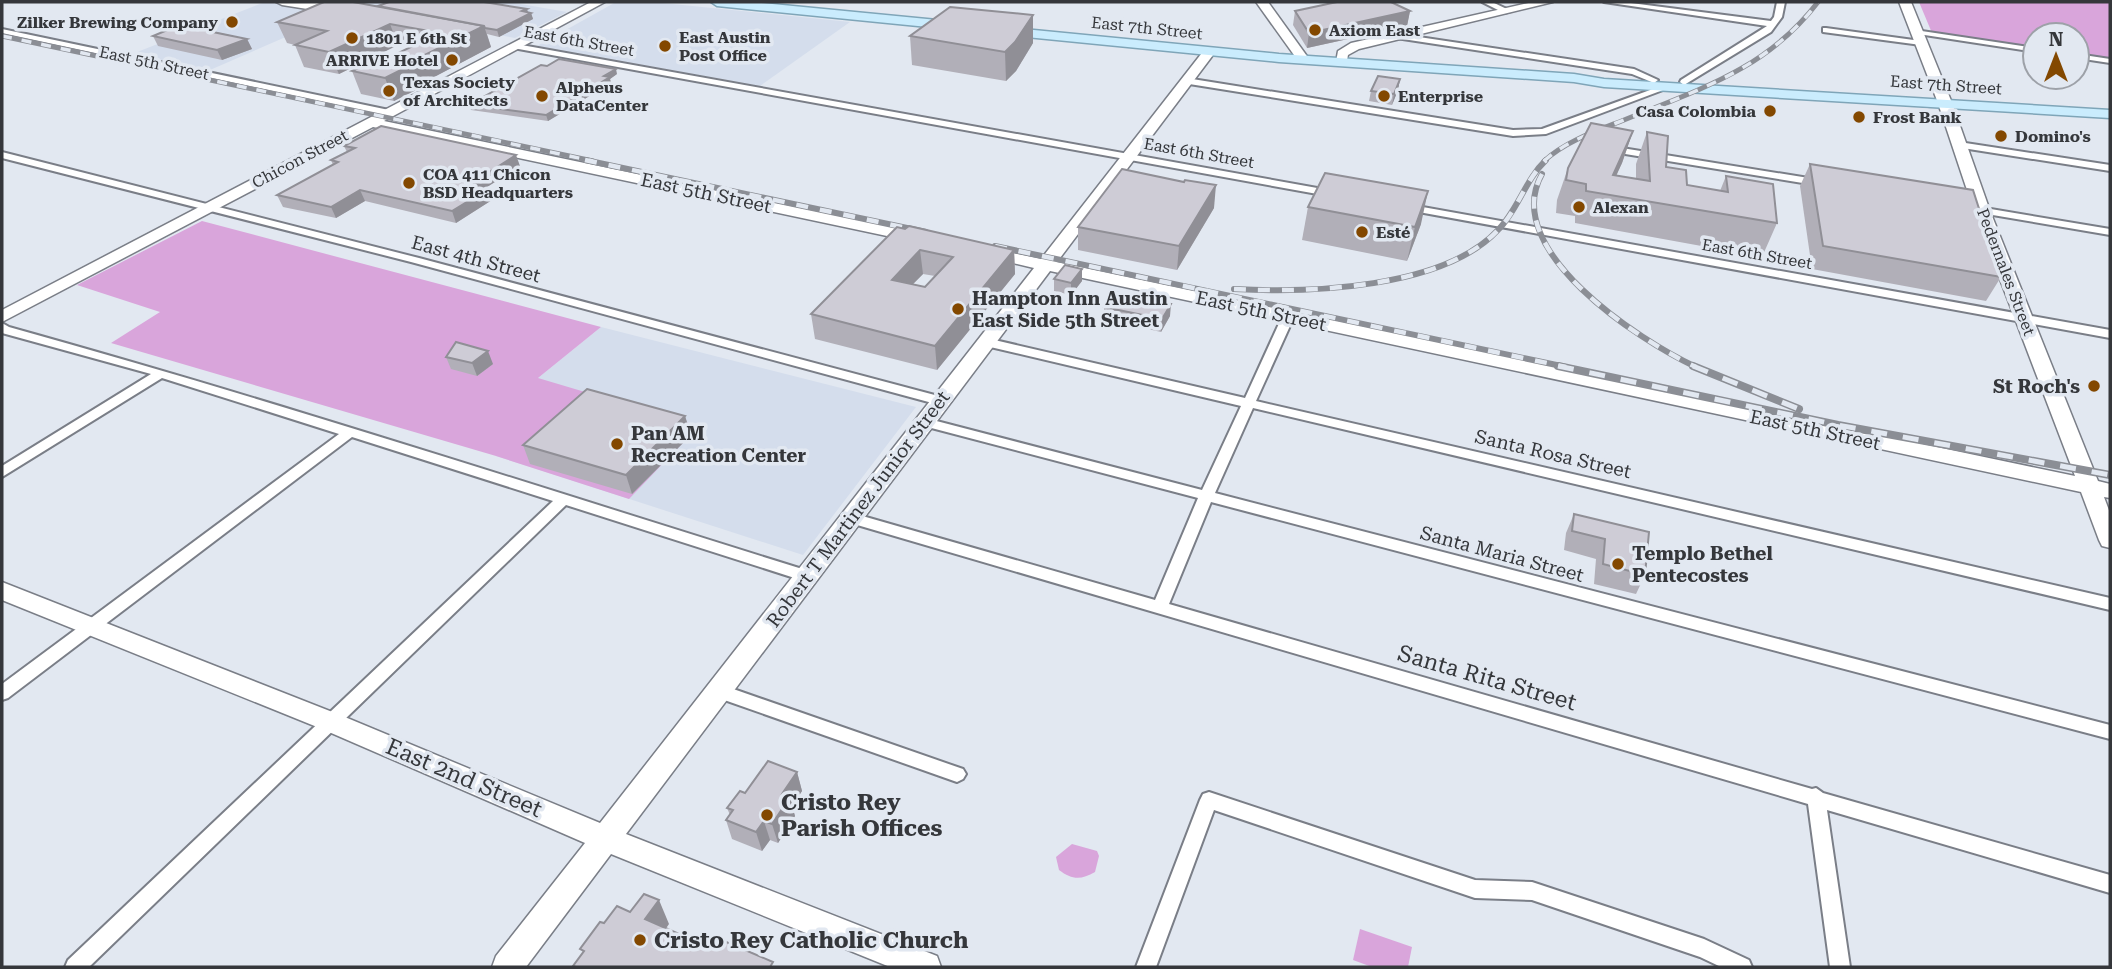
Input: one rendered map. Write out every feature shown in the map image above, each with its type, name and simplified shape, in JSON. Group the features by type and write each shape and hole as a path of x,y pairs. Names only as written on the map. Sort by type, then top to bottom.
{"main road":[{"path":"717,2 968,27"},
{"name":"East 7th Street","path":"993,30 1279,58 1661,84 1753,93 1780,92 2110,114"},
{"name":"East 7th Street","path":"1661,84 1684,82 1749,86 1780,92"}],"street":[{"path":"282,2 354,14"},
{"name":"Chicon Street","path":"2,317 599,2"},
{"path":"1262,2 1303,59"},
{"path":"1486,2 1507,11"},
{"path":"1342,62 1342,54 1347,50 1547,2"},
{"path":"1608,2 1773,24"},
{"path":"1684,82 1768,30 1781,2"},
{"name":"Pedernales Street","path":"1905,2 2024,318 2100,489 2110,540"},
{"path":"1826,30 2021,49"},
{"name":"East 5th Street","path":"2,31 389,113"},
{"path":"1399,36 1634,72 1661,84"},
{"name":"East 6th Street","path":"493,40 1340,195"},
{"path":"1279,58 1293,47"},
{"name":"Robert T Martinez Junior Street","path":"507,967 1209,52"},
{"path":"2091,58 2110,61"},
{"path":"1186,81 1489,130 1531,134 1554,129 1661,84"},
{"name":"East 5th Street","path":"370,122 941,243"},
{"path":"1959,145 2110,168"},
{"path":"1622,151 1839,186"},
{"name":"East 4th Street","path":"2,155 940,401"},
{"name":"East 6th Street","path":"1394,205 2110,334"},
{"path":"1961,206 2110,232"},
{"name":"East 5th Street","path":"967,248 2100,489"},
{"path":"1160,608 1206,497 1288,317"},
{"path":"2,327 161,373 807,576"},
{"name":"Santa Rosa Street","path":"986,342 2110,604"},
{"path":"2,472 161,373"},
{"name":"Santa Maria Street","path":"925,422 2110,732"},
{"path":"2,693 350,432"},
{"path":"75,967 562,501"},
{"name":"Santa Rita Street","path":"852,518 1816,796 2110,884"},
{"name":"East 2nd Street","path":"2,591 331,722 606,839 926,967"},
{"path":"719,691 957,774"},
{"path":"1816,796 1840,967"},
{"path":"1146,967 1209,800 1475,889 1532,891 1704,949 1742,967"}],"shaded area":[{"path":"265,2 509,2 567,12 515,38 350,9 210,70 132,54"},
{"path":"616,2 653,2 850,22 760,86 537,46"},
{"path":"1919,2 2110,2 2110,58 2091,56 2091,21 2021,21 2021,46 1932,33"},
{"path":"202,221 601,327 538,378 699,426 629,499 496,456 111,343 160,312 77,285"},
{"path":"601,327 916,407 803,555 496,456 555,404 538,378"},
{"path":"1072,844 1097,851 1099,856 1095,872 1077,878 1059,870 1056,857"},
{"path":"1360,929 1412,947 1408,967 1372,967 1353,960"}],"building":[{"path":"324,2 353,2 484,26 406,64 411,65 385,78 352,71 378,59 384,60 440,33 390,24 329,52 295,45 327,31 277,22"},
{"path":"389,2 484,2 527,9 522,11 531,13 497,30 378,6"},
{"path":"1337,2 1391,2 1410,11 1309,33 1295,11"},
{"path":"950,7 1033,15 1005,52 910,36"},
{"path":"184,23 214,28 208,31 247,39 217,50 153,36"},
{"name":"Alpheus DataCenter","path":"559,59 616,69 604,76 610,77 546,115 469,105 541,65 547,66"},
{"path":"1378,76 1400,79 1394,94 1371,91"},
{"path":"1591,123 1633,131 1613,175 1650,181 1647,132 1668,136 1666,167 1686,170 1687,185 1728,192 1726,176 1773,184 1777,223 1586,191 1586,184 1566,180 1568,168"},
{"name":"COA 411 Chicon BSD Headquarters","path":"381,126 516,155 469,185 488,189 452,211 360,190 331,207 277,195 338,162 331,160 355,148 344,146"},
{"path":"1810,164 1973,190 2001,277 1823,246"},
{"path":"1122,169 1184,182 1216,185 1179,246 1078,227"},
{"path":"1325,173 1428,191 1415,227 1308,207"},
{"path":"909,226 1014,250 935,346 811,314 897,227 905,229","holes":["920,250 953,257 925,287 892,280"]},
{"path":"1065,265 1082,269 1071,283 1054,279"},
{"path":"1114,292 1171,304 1162,319 1104,307"},
{"path":"456,342 488,351 472,363 446,357"},
{"name":"Pan AM Recreation Center","path":"587,389 685,416 626,475 523,445"},
{"path":"1574,514 1649,532 1645,575 1603,564 1605,539 1572,531"},
{"path":"768,761 797,772 782,794 790,797 772,824 764,821 756,832 726,820 733,810 727,808 740,791 745,793"},
{"path":"644,894 659,900 645,919 704,945 710,935 773,962 770,967 573,966 584,951 580,949 600,922 604,923 617,906 630,912"}],"railway":[{"path":"1544,161 1582,137 1705,87 1754,61 1798,25 1818,2"},
{"path":"2,36 593,161"},
{"path":"585,160 926,232"},
{"path":"1234,289 1336,288 1410,276 1444,265 1474,250 1498,230 1546,160"},
{"path":"1542,174 1534,203 1540,233 1557,262 1611,315 1642,337 1696,367"},
{"path":"995,246 1566,367"},
{"path":"1558,366 1838,425 2110,475"},
{"path":"1693,366 1799,409"}],"place":[{"name":"Zilker Brewing Company","path":"232,22"},
{"name":"Axiom East","path":"1315,30"},
{"name":"1801 E 6th St","path":"352,38"},
{"name":"East Austin Post Office","path":"665,46"},
{"name":"ARRIVE Hotel","path":"452,60"},
{"name":"Texas Society of Architects","path":"389,91"},
{"name":"Alpheus DataCenter","path":"542,96"},
{"name":"Enterprise","path":"1384,96"},
{"name":"Casa Colombia","path":"1770,111"},
{"name":"Frost Bank","path":"1859,117"},
{"name":"Domino's","path":"2001,136"},
{"name":"COA 411 Chicon BSD Headquarters","path":"409,183"},
{"name":"Alexan","path":"1579,207"},
{"name":"Esté","path":"1362,232"},
{"name":"Hampton Inn Austin East Side 5th Street","path":"958,309"},
{"name":"St Roch's","path":"2094,386"},
{"name":"Pan AM Recreation Center","path":"617,444"},
{"name":"Templo Bethel Pentecostes","path":"1618,564"},
{"name":"Cristo Rey Parish Offices","path":"767,815"},
{"name":"Cristo Rey Catholic Church","path":"640,940"}]}
